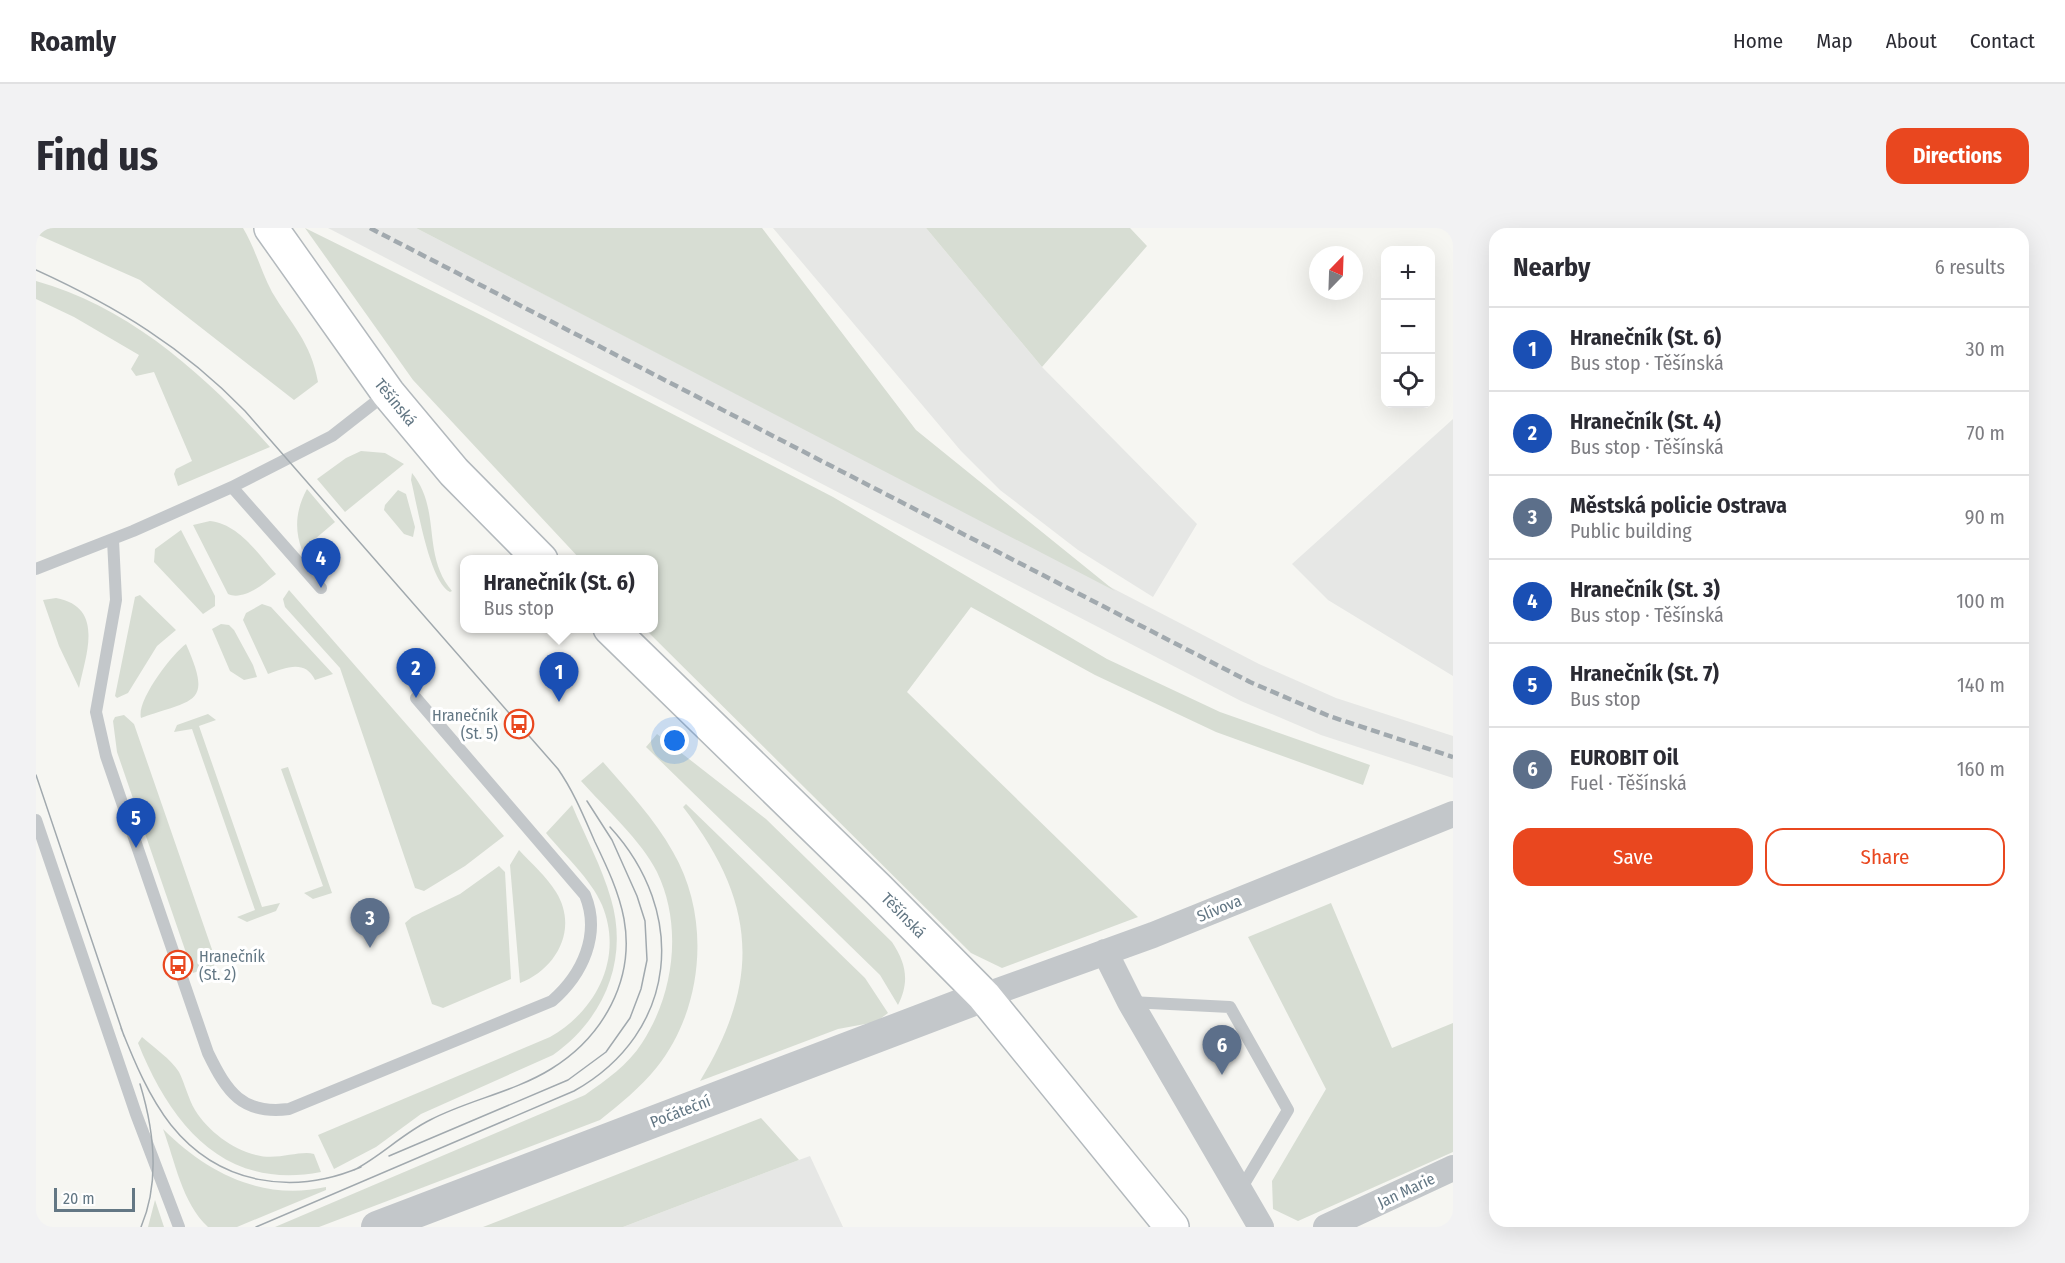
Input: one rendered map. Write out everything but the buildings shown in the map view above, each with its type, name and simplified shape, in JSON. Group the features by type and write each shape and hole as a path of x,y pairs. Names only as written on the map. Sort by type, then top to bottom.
{"main road":[{"name":"Těšínská","path":"271,228 388,393 454,471 536,555"},
{"name":"Těšínská","path":"615,633 879,889 984,996 1172,1227"}],"street":[{"name":"Slívova","path":"984,996 1105,952 1453,814"},
{"path":"1105,952 1130,1002 1241,1189 1261,1227"},
{"name":"Počáteční","path":"377,1227 984,996"},
{"name":"Jan Marie","path":"1326,1227 1453,1168"}],"lane":[{"path":"36,569 113,540 232,487 332,436 388,393"},
{"path":"232,487 321,588"},
{"path":"113,540 116,600 96,712 106,756 208,1053 221,1079 234,1096 250,1107 269,1112 289,1109 552,1001 565,990 584,958 591,938 591,921 585,895 416,698"},
{"path":"36,820 135,1114 179,1227"},
{"path":"1130,1002 1230,1007 1288,1110 1241,1189"}],"shaded area":[{"path":"36,228 243,228 272,292 300,334 311,356 318,382 294,400 140,280 36,234"},
{"path":"305,228 483,316 833,497 1107,659 1220,712 1370,765 1363,785 1216,732 1095,675 971,607 907,692 1138,917 1002,968 971,953 649,633 658,633 658,555 576,555 413,380"},
{"path":"328,228 416,228 1259,664 1336,698 1453,736 1453,778 1321,735 1241,701"},
{"path":"416,228 762,228 916,430 1115,591"},
{"path":"773,228 926,228 1042,367 1197,524 1153,597 1078,550 1000,490 961,451"},
{"path":"926,228 1130,228 1147,246 1042,367"},
{"path":"36,281 103,308 164,347 220,395 270,447 178,486 174,474 176,469 192,461 154,372 136,376 131,369 139,355 74,317 36,299"},
{"path":"1453,419 1453,676 1328,600 1292,564"},
{"path":"361,451 385,453 404,464 345,512 317,479 346,458"},
{"path":"412,473 427,502 437,562 452,591 450,592 436,574 430,558 420,523 411,480"},
{"path":"307,489 335,522 302,550 297,519 300,504"},
{"path":"398,490 406,494 415,527 413,537 404,534 384,510 385,505"},
{"path":"210,521 220,523 239,534 276,574 247,593 234,596 228,594 193,525"},
{"path":"181,530 215,596 215,606 203,614 154,562 155,549"},
{"path":"289,590 504,836 465,866 424,891 415,888 340,668 285,607 283,599"},
{"path":"140,595 176,630 157,646 128,693 117,698 115,696 135,597"},
{"path":"56,598 71,603 81,611 87,621 88,647 79,688 59,646 43,600"},
{"path":"262,604 271,607 333,674 315,680 306,669 294,667 268,674 243,620 246,613"},
{"path":"221,624 229,625 234,630 257,677 244,680 230,671 212,629"},
{"path":"186,644 198,679 198,689 194,697 175,707 141,718 144,701 156,678 172,657"},
{"path":"208,714 216,720 199,726 262,907 280,903 276,911 247,922 237,917 255,910 192,729 174,732 177,725"},
{"path":"124,715 134,724 216,961 214,966 193,973 117,752 113,721 115,717"},
{"path":"657,734 766,819 892,942 901,957 905,972 904,988 898,1005 880,975 646,747"},
{"path":"603,762 666,840 685,877 693,905 697,933 697,962 693,990 685,1018 673,1043 657,1067 637,1089 600,1120 319,1227 275,1227 585,1095 609,1078 642,1043 662,1003 668,982 672,937 670,915 665,893 650,860 632,836 581,781"},
{"path":"288,767 332,893 313,899 304,893 323,886 281,769"},
{"path":"686,804 865,978 888,1013 876,1022 838,1029 700,1081 720,1044 734,1008 741,974 742,941 737,908 725,875 707,842 683,807"},
{"path":"572,805 603,875 616,922 617,944 614,966 599,1006 571,1040 553,1055 421,1114 376,1147 334,1169 318,1135 550,1037 581,1013 592,998 602,981 607,963 610,944 608,925 602,905 591,886 546,833"},
{"path":"519,850 556,892 563,906 565,920 560,946 553,958 533,977 520,983 510,865"},
{"path":"499,866 505,872 511,979 443,1008 432,1004 405,923 412,917 460,894"},
{"path":"1331,903 1392,1048 1453,1023 1453,1152 1298,1221 1273,1209 1272,1181 1326,1089 1248,937"},
{"path":"142,1037 176,1067 190,1101 200,1118 221,1138 247,1152 264,1157 314,1154 321,1172 287,1175 256,1171 229,1161 206,1145 185,1125 151,1073 138,1043"},
{"path":"761,1118 799,1160 623,1227 483,1227"},
{"path":"163,1129 198,1159 237,1180 280,1190 326,1187 326,1190 237,1227 208,1227 192,1206 180,1181"},
{"path":"810,1156 843,1227 623,1227 799,1160"},
{"path":"155,1200 164,1227 148,1227"}],"tram line":[{"path":"36,270 66,284 148,330 198,367 245,411 558,769 578,805 616,889 624,919 625,964 611,1005 600,1024 586,1041 570,1056 537,1077 430,1120 354,1170"},
{"path":"36,775 124,1036"},
{"path":"389,1156 568,1080 606,1052 630,1018 641,989 647,960 645,921 637,896 612,840 587,801"},
{"path":"256,1227 574,1091 609,1066 635,1037 652,1004 661,969 661,932 652,896 635,860 610,827"},
{"path":"121,1028 143,1078 163,1114 190,1145 211,1161 234,1172 258,1179 284,1182 309,1181 335,1176 361,1167"},
{"path":"140,1084 149,1119 153,1156 151,1192 141,1227"}],"railway":[{"path":"370,228 1250,682 1329,716 1453,757"}],"place":[{"name":"Hranečník (St. 3)","path":"321,588"},
{"name":"Hranečník (St. 4)","path":"416,698"},
{"name":"Hranečník (St. 6)","path":"559,702"},
{"name":"Hranečník (St. 5)","path":"519,724"},
{"name":"Hranečník (St. 7)","path":"136,848"},
{"name":"Městská policie Ostrava","path":"370,948"},
{"name":"Hranečník (St. 2)","path":"178,965"},
{"name":"EUROBIT Oil","path":"1222,1075"}]}
